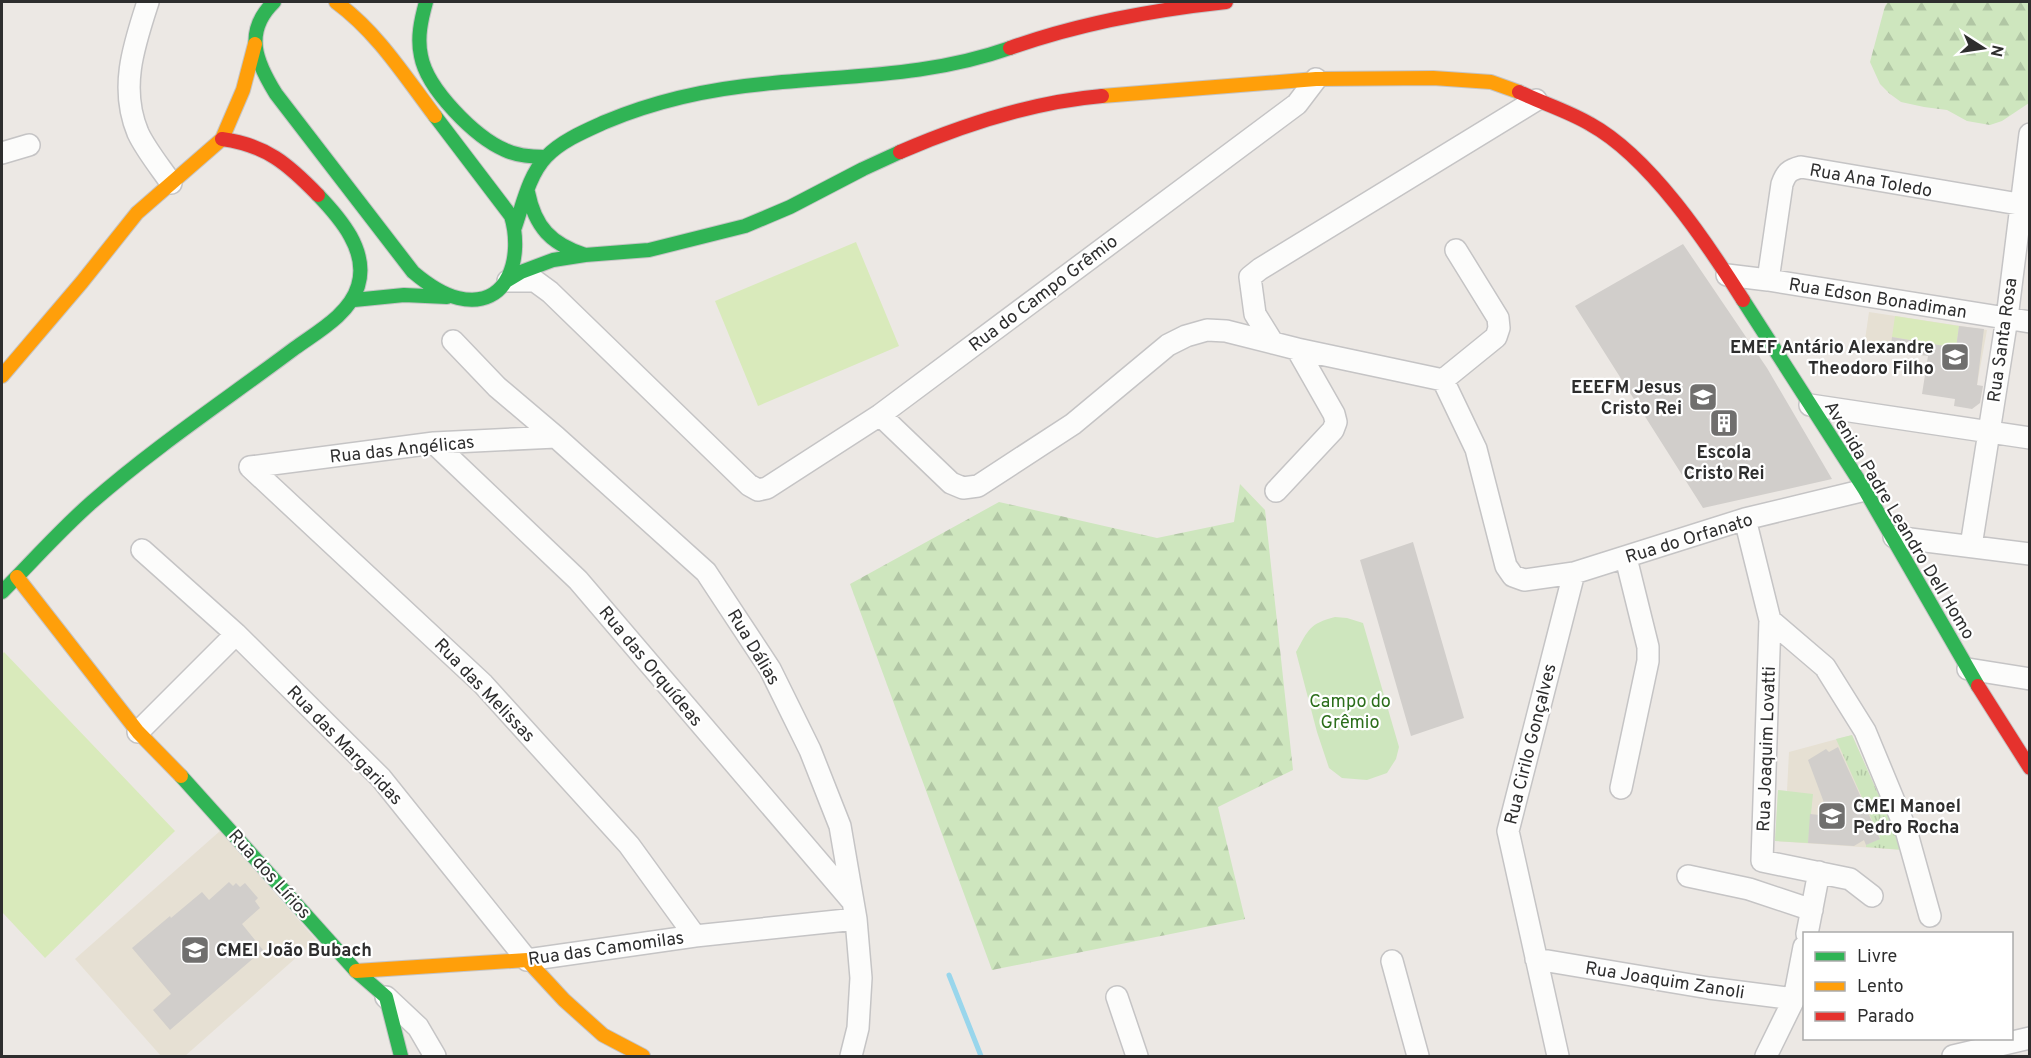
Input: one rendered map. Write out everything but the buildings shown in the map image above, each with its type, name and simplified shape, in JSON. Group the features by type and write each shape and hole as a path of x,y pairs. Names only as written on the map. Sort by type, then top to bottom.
{"street":[{"path":"148,2 130,60 130,104 139,135 171,183"},
{"path":"2,376 137,213 222,139 243,90 259,22 274,2"},
{"path":"336,2 357,17 374,35 511,216 515,227 517,253 506,281"},
{"path":"426,2 420,28 420,54 433,86 488,141 499,148 523,156 545,157"},
{"path":"515,227 528,192 545,157 567,142 612,119 650,105 684,96 738,87 836,80 950,66 1021,43 1103,21 1155,11 1226,2"},
{"path":"255,44 261,65 279,100 413,272 434,288 468,300"},
{"name":"Avenida Padre Leandro Dell Homo","path":"468,300 484,298 520,272 553,260 649,250 745,226 790,207 928,140 994,116 1029,107 1093,97 1316,79 1433,78 1491,82 1591,124 1627,150 1658,183 1694,228 1727,275 1865,490 1968,669 2030,768"},
{"name":"Rua do Campo Grêmio","path":"506,281 535,281 550,292 749,485 758,490 767,488 880,415 1297,104 1316,79"},
{"path":"1273,343 1255,314 1250,277 1536,100"},
{"name":"Rua Santa Rosa","path":"1971,546 2025,205 2030,134"},
{"path":"222,139 245,142 270,151 310,186 339,219 352,236 359,255 360,277 354,300"},
{"path":"2,153 29,145"},
{"name":"Rua Ana Toledo","path":"1768,280 1782,184 1785,174 1790,170 1801,167 2025,205"},
{"path":"528,192 532,213 544,232 562,247 585,255"},
{"path":"880,415 951,483 963,488 978,486 1073,424 1168,345 1186,336 1207,330 1226,331 1296,349 1443,380 1496,337 1499,328 1498,318 1456,250"},
{"name":"Rua Edson Bonadiman","path":"1727,275 2030,322"},
{"path":"2,592 57,534 116,482 296,348 354,300 426,295 468,300"},
{"name":"Rua Dálias","path":"453,341 497,387 706,572 764,659 810,750 840,826 855,911 861,978 858,1028 851,1056"},
{"path":"1276,491 1333,430 1336,422 1334,414 1296,349"},
{"name":"Rua do Orfanato","path":"1443,380 1476,449 1506,566 1513,576 1524,580 1574,573 1745,519 1865,490"},
{"path":"1810,405 2030,438"},
{"name":"Rua das Angélicas","path":"250,467 434,443 556,437"},
{"name":"Rua das Orquídeas","path":"434,443 578,580 855,911"},
{"name":"Rua das Melissas","path":"250,467 483,684 629,845 695,936"},
{"name":"Rua Joaquim Lovatti","path":"1745,519 1770,620 1762,861"},
{"path":"1894,537 2030,554"},
{"name":"Rua das Margaridas","path":"142,550 236,634 381,778 527,960"},
{"path":"1621,788 1648,661 1648,646 1626,558"},
{"name":"Rua Cirilo Gonçalves","path":"1558,1056 1508,831 1574,573"},
{"name":"Rua dos Lírios","path":"17,577 138,732 191,786 356,971 386,998"},
{"path":"1770,620 1825,667 1865,731 1906,830 1930,916"},
{"path":"138,732 236,634"},
{"path":"1968,669 2030,679"},
{"path":"1749,889 1762,861 1850,879 1872,896"},
{"path":"1807,932 1819,872"},
{"path":"1688,876 1749,889 1812,909"},
{"name":"Rua das Camomilas","path":"356,971 527,960 855,911"},
{"path":"1766,1056 1794,999 1803,952"},
{"name":"Rua Joaquim Zanoli","path":"1536,959 1710,988 1794,999"},
{"path":"527,960 564,1000 603,1035 643,1056"},
{"path":"1392,961 1418,1056"},
{"path":"1117,997 1137,1056"},
{"path":"386,998 401,1056"},
{"path":"386,998 418,1027 435,1056"},
{"path":"1953,1056 2030,1038"}],"shaded area":[{"name":"EMEF Antário Alexandre Theodoro Filho","path":"1869,312 1987,330 1975,396 1928,356 1864,347"},
{"name":"CMEI Manoel Pedro Rocha","path":"1852,735 1903,850 1775,841 1778,790 1787,791 1789,752"},
{"name":"CMEI João Bubach","path":"220,831 316,940 185,1056 161,1056 75,959"}],"green space":[{"path":"1888,2 2029,2 2029,103 2002,121 1990,125 1967,121 1947,110 1901,102 1880,84 1870,62"},
{"path":"856,242 899,346 758,406 715,301"},
{"path":"1895,316 1959,326 1956,348 1892,337"},
{"path":"1240,484 1265,510 1293,770 1218,807 1245,919 992,970 850,584 999,502 1157,538 1234,522"},
{"name":"Campo do Grêmio","path":"1335,617 1363,623 1399,747 1396,759 1387,773 1367,780 1342,778 1329,768 1296,652 1315,625"},
{"path":"4,652 175,831 45,958 2,912 2,655"},
{"path":"1852,735 1903,850 1866,847 1880,838 1836,739"},
{"path":"1778,790 1813,794 1808,843 1775,841"}],"waterway":[{"path":"949,975 981,1056"}],"traffic: fast":[{"path":"274,2 264,13 258,25 256,47 258,59 276,94 413,272 446,294 476,300 490,296 501,288 508,276 515,247 511,216 435,116"},
{"path":"426,2 420,29 421,56 432,83 442,97 467,123 493,144 514,154 545,157"},
{"path":"515,227 531,181 546,157 574,137 624,115 682,97 723,89 918,70 979,58 1010,48"},
{"path":"506,281 521,272 553,260 649,250 745,226 790,207 900,152"},
{"path":"528,192 535,215 546,232 573,251 585,255"},
{"path":"2,592 69,524 116,481 322,329 348,305 358,286 360,273 356,248 343,225 318,195"},
{"path":"354,300 404,295 447,297"},
{"path":"1743,300 1865,490 1978,686"},
{"path":"181,776 356,971 386,997 401,1056"}],"traffic: slow":[{"path":"336,2 377,40 435,116"},
{"path":"2,376 137,213 222,139 243,90 255,44"},
{"path":"1102,96 1316,79 1433,78 1491,82 1519,92"},
{"path":"17,577 138,732 181,776"},
{"path":"356,971 527,960 564,1000 603,1035 643,1056"}],"traffic: jam":[{"path":"1010,48 1063,31 1116,19 1226,2"},
{"path":"1519,92 1590,124 1634,157 1676,203 1743,300"},
{"path":"900,152 949,132 1024,109 1102,96"},
{"path":"222,139 264,151 286,165 318,195"},
{"path":"1978,686 2030,768"}],"place":[{"name":"EMEF Antário Alexandre Theodoro Filho","path":"1955,357"},
{"name":"EEEFM Jesus Cristo Rei","path":"1703,397"},
{"name":"Escola Cristo Rei","path":"1724,423"},
{"name":"CMEI Manoel Pedro Rocha","path":"1832,816"},
{"name":"CMEI João Bubach","path":"195,950"}]}
